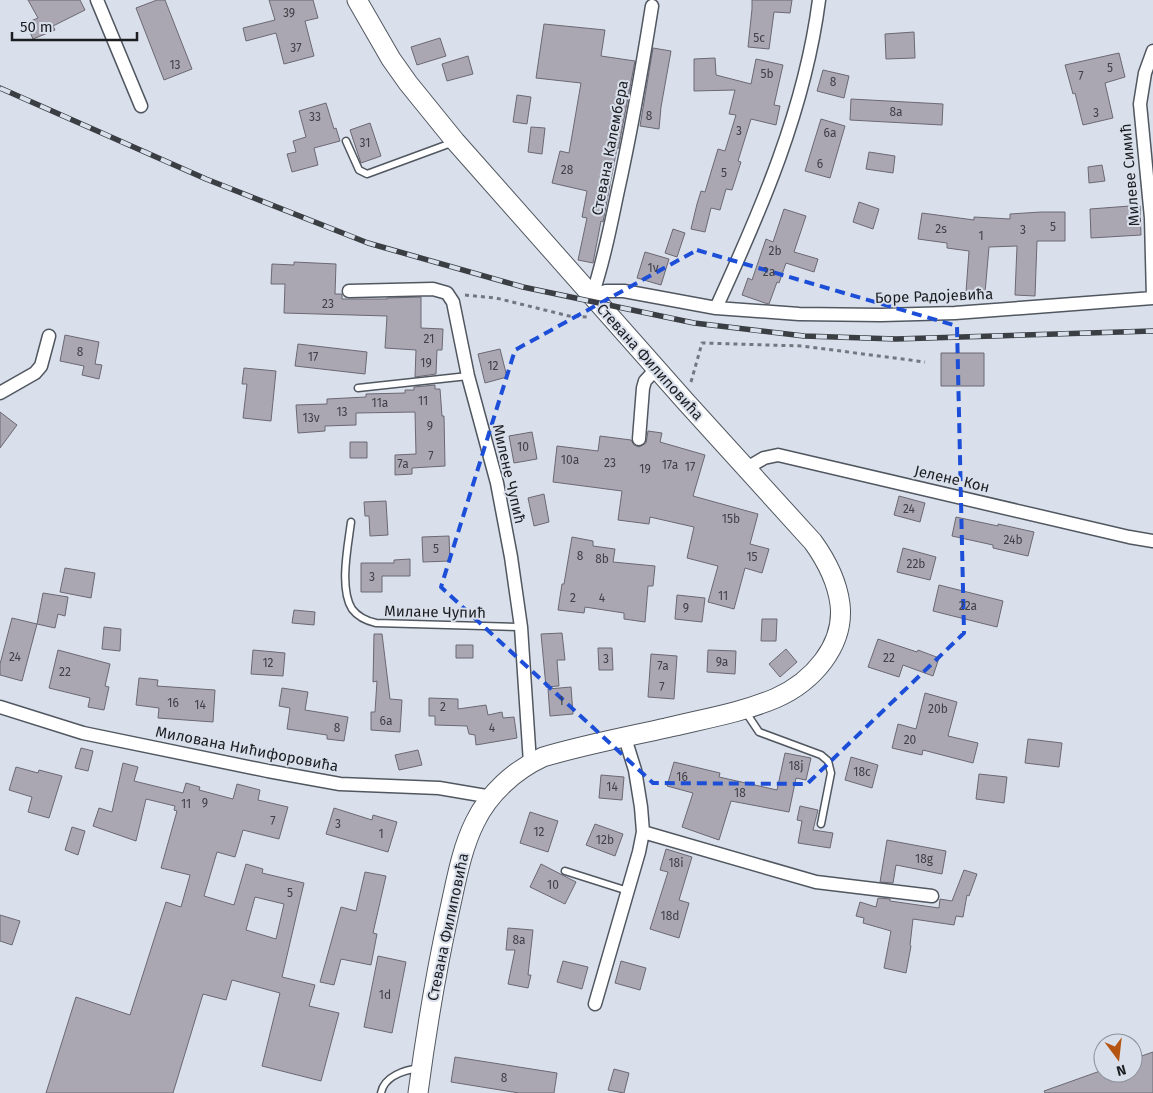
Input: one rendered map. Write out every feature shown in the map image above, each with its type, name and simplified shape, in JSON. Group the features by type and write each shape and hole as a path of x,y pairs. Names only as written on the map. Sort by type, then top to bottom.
{"main road":[{"name":"Стевана Филиповића","path":"357,0 391,59 455,141 656,369 813,542 835,582 840,604 839,628 826,658 819,668 794,688 777,698 744,710 559,752 530,763 515,774 492,797 476,820 464,848 443,941 418,1093"}],"street":[{"path":"97,0 141,106"},
{"path":"716,308 748,238 789,131 813,38 819,0"},
{"name":"Стевана Калембера","path":"592,296 601,269 621,178 652,6"},
{"name":"Милеве Симић","path":"1153,51 1145,73 1147,91 1140,104 1151,200 1153,298"},
{"path":"350,291 433,288 447,293"},
{"name":"Боре Радојевића","path":"592,296 606,291 624,291 716,308 799,314 955,313 1153,298"},
{"name":"Милене Чупић","path":"447,293 453,302 468,376 497,483 521,627 530,763"},
{"path":"0,393 35,373 41,366 49,336"},
{"path":"639,439 643,388 645,381 656,369"},
{"name":"Јелене Кон","path":"747,468 764,458 778,455 1153,541"},
{"name":"Милована Нићифоровића","path":"0,708 83,733 268,771 340,784 439,788 492,797"},
{"path":"595,1004 643,832 635,770 624,738"},
{"path":"643,832 816,882 932,896"}],"lane":[{"path":"346,141 359,170 367,174 455,141"},
{"path":"358,388 468,376"},
{"name":"Милане Чупић","path":"351,522 346,590 352,609 365,620 376,623 521,627"},
{"path":"744,710 759,732 821,755 828,761 831,773 822,824"},
{"path":"565,871 628,891"},
{"path":"380,1093 381,1089 393,1077 404,1070 421,1068"}],"path":[{"path":"447,293 496,298 569,316 609,316"},
{"path":"686,402 702,343 802,346 925,362"}],"highlighted area":[{"path":"697,250 957,326 964,633 807,784 653,783 441,587 515,350"}],"building":[{"path":"28,0 80,0 85,10 53,26 55,30 33,39 26,23 38,18"},
{"path":"157,0 165,0 192,69 164,80 136,8"},
{"path":"269,0 313,0 318,18 305,21 314,56 284,64 276,33 246,41 243,28 275,20"},
{"path":"752,0 792,0 790,13 774,12 769,49 748,47"},
{"path":"544,24 605,30 601,56 635,61 619,148 617,148 593,263 578,260 587,218 582,217 587,191 552,183 560,151 569,153 581,83 536,78"},
{"path":"914,32 915,58 886,59 885,34"},
{"path":"440,38 446,56 417,65 411,47"},
{"path":"653,48 671,51 659,129 640,126"},
{"path":"1119,53 1125,77 1105,83 1113,118 1083,125 1075,93 1073,94 1065,65"},
{"path":"468,56 473,74 447,81 442,64"},
{"path":"715,58 716,75 751,84 756,59 783,65 774,105 780,106 776,125 751,119 738,161 741,162 732,190 726,189 720,210 711,208 705,232 691,229 697,204 701,191 705,192 718,149 725,151 736,115 729,114 735,90 694,91 694,59"},
{"path":"823,70 849,76 844,98 817,91"},
{"path":"517,95 531,97 527,124 513,122"},
{"path":"851,99 943,104 942,125 850,120"},
{"path":"326,103 340,141 314,148 318,165 292,172 287,154 296,152 293,141 306,137 299,111"},
{"path":"821,119 845,126 830,178 805,171"},
{"path":"370,123 381,156 361,163 350,130"},
{"path":"531,127 545,128 542,154 528,152"},
{"path":"869,152 895,156 893,173 866,169"},
{"path":"1102,165 1105,181 1089,183 1088,167"},
{"path":"859,202 879,209 873,229 853,222"},
{"path":"1140,206 1141,235 1091,238 1090,209"},
{"path":"784,209 806,216 794,252 818,259 814,272 786,263 769,304 742,295 748,278 752,280 766,239 773,242"},
{"path":"1065,212 1065,241 1037,241 1035,296 1015,295 1017,246 989,247 985,293 966,292 969,251 947,248 947,243 918,239 922,213 974,220 974,217 1010,219 1010,214"},
{"path":"673,229 685,233 677,257 665,253"},
{"path":"645,252 669,259 661,285 637,278"},
{"path":"294,262 336,264 335,294 342,294 342,299 421,297 421,328 443,329 442,350 437,350 436,374 415,377 416,350 385,348 387,316 284,313 285,284 271,284 272,264 294,265"},
{"path":"65,335 99,342 95,364 102,365 99,379 82,375 84,366 60,361"},
{"path":"298,344 367,352 365,374 295,366"},
{"path":"500,349 507,377 485,383 478,354"},
{"path":"941,353 984,353 984,386 941,386"},
{"path":"244,368 276,371 271,421 243,418 247,384 242,384"},
{"path":"435,385 435,389 440,389 442,416 444,416 445,466 412,468 412,474 395,475 395,455 416,454 415,412 356,413 356,425 325,426 325,431 298,433 296,405 327,404 327,399 366,397 366,394 405,393 405,390 414,390 414,387"},
{"path":"0,412 17,425 0,448"},
{"path":"648,431 662,433 660,442 705,455 693,496 758,514 750,544 769,549 762,573 745,568 734,609 708,602 718,566 687,558 694,527 650,517 649,524 618,520 622,491 553,482 557,446 598,451 600,436 631,440 634,445 639,447 646,443"},
{"path":"532,432 537,459 514,463 509,436"},
{"path":"350,442 367,442 367,458 350,458"},
{"path":"544,494 549,522 534,526 528,498"},
{"path":"899,496 925,503 920,522 894,515"},
{"path":"386,501 388,535 370,536 369,516 365,516 364,502"},
{"path":"956,517 1034,532 1028,556 993,548 993,545 952,536"},
{"path":"449,536 450,561 423,562 422,537"},
{"path":"572,537 593,541 593,546 615,549 613,562 655,566 653,586 648,586 645,622 624,619 624,613 585,607 584,613 558,610"},
{"path":"903,548 936,557 930,580 897,572"},
{"path":"410,559 410,576 382,576 382,592 361,592 361,563 394,563 394,560"},
{"path":"65,568 95,573 91,598 60,592"},
{"path":"939,585 1003,601 997,627 933,611"},
{"path":"43,593 68,597 65,616 58,614 55,628 37,624"},
{"path":"677,595 705,598 702,622 675,619"},
{"path":"294,610 315,612 314,625 292,623"},
{"path":"12,618 37,624 22,681 0,675 0,664"},
{"path":"762,619 777,619 776,641 761,641"},
{"path":"104,627 121,629 120,651 102,649"},
{"path":"562,633 565,660 557,660 559,686 546,687 541,634"},
{"path":"374,634 382,634 390,699 402,700 400,732 371,730 371,712 375,712 377,681 373,682"},
{"path":"878,639 939,658 933,676 903,665 899,677 868,667"},
{"path":"456,645 473,645 473,658 456,658"},
{"path":"598,648 612,648 613,670 599,670"},
{"path":"786,649 797,662 780,677 769,664"},
{"path":"58,650 110,664 105,686 109,687 104,710 88,707 90,698 49,688"},
{"path":"253,650 285,653 283,676 251,674"},
{"path":"708,650 736,651 735,674 707,672"},
{"path":"651,654 677,656 674,699 648,697"},
{"path":"139,678 158,680 157,686 215,690 213,722 158,718 159,708 136,705"},
{"path":"571,687 573,714 550,716 548,689"},
{"path":"282,688 308,692 305,710 348,717 344,741 327,739 327,735 287,729 290,708 279,706"},
{"path":"925,693 957,702 948,736 978,743 973,763 923,750 922,755 892,748 898,724 916,729"},
{"path":"429,698 458,699 458,709 486,705 488,715 502,712 503,718 514,717 517,738 476,745 475,735 469,734 467,726 435,725 435,716 429,716"},
{"path":"1028,739 1062,743 1059,767 1025,763"},
{"path":"81,748 93,751 88,771 75,768"},
{"path":"418,750 422,765 399,770 395,755"},
{"path":"785,753 811,758 806,780 796,778 789,812 731,801 719,840 682,827 693,793 667,786 674,762 720,773 719,777 777,790"},
{"path":"851,757 878,765 872,788 845,780"},
{"path":"123,763 138,767 134,781 183,793 186,783 200,787 199,790 233,799 237,784 260,790 258,800 288,807 279,839 243,830 235,857 217,852 204,896 234,905 246,864 263,869 262,873 304,883 282,977 315,985 309,1006 339,1013 321,1081 262,1066 280,993 232,980 226,1000 203,994 173,1093 46,1093 76,997 130,1015 166,902 181,907 190,875 161,868 177,811 174,810 175,806 146,799 136,841 93,826 99,808 112,812","holes":["255,897 284,904 276,939 246,930"]},
{"path":"16,767 38,773 39,770 62,776 49,818 28,812 32,797 9,790"},
{"path":"979,774 1007,777 1004,803 976,799"},
{"path":"601,775 624,777 622,800 599,798"},
{"path":"800,806 818,810 813,830 833,833 830,848 798,843 802,821 797,820"},
{"path":"334,808 372,820 373,815 397,822 388,852 326,834"},
{"path":"530,812 558,821 548,852 520,843"},
{"path":"595,824 623,834 615,856 586,845"},
{"path":"72,827 85,831 78,855 65,850"},
{"path":"887,840 946,851 942,874 896,865 893,883 880,882"},
{"path":"666,849 692,857 679,900 689,903 679,938 650,929 668,872 660,870"},
{"path":"541,864 576,882 565,904 530,887"},
{"path":"964,870 977,874 969,896 967,895 963,917 956,916 954,925 913,919 906,973 884,968 891,931 863,923 864,918 856,916 860,902 876,907 878,898 939,908 940,899 952,901"},
{"path":"365,872 386,876 373,933 377,934 371,965 341,959 334,985 320,982 341,907 356,911"},
{"path":"0,915 20,921 12,945 0,941"},
{"path":"508,928 533,930 528,975 531,975 528,988 508,984 515,950 506,950"},
{"path":"378,956 406,962 392,1033 364,1027"},
{"path":"563,961 588,967 582,989 557,982"},
{"path":"621,961 646,968 640,990 615,983"},
{"path":"1153,1052 1153,1093 1045,1093 1044,1091 1093,1074 1093,1083 1143,1083 1143,1056"},
{"path":"455,1057 557,1073 554,1093 519,1093 451,1082"},
{"path":"614,1069 629,1073 624,1093 608,1090"}],"railway":[{"path":"0,88 206,179 368,243 523,287 694,323 804,336 896,339 1153,331"}]}
